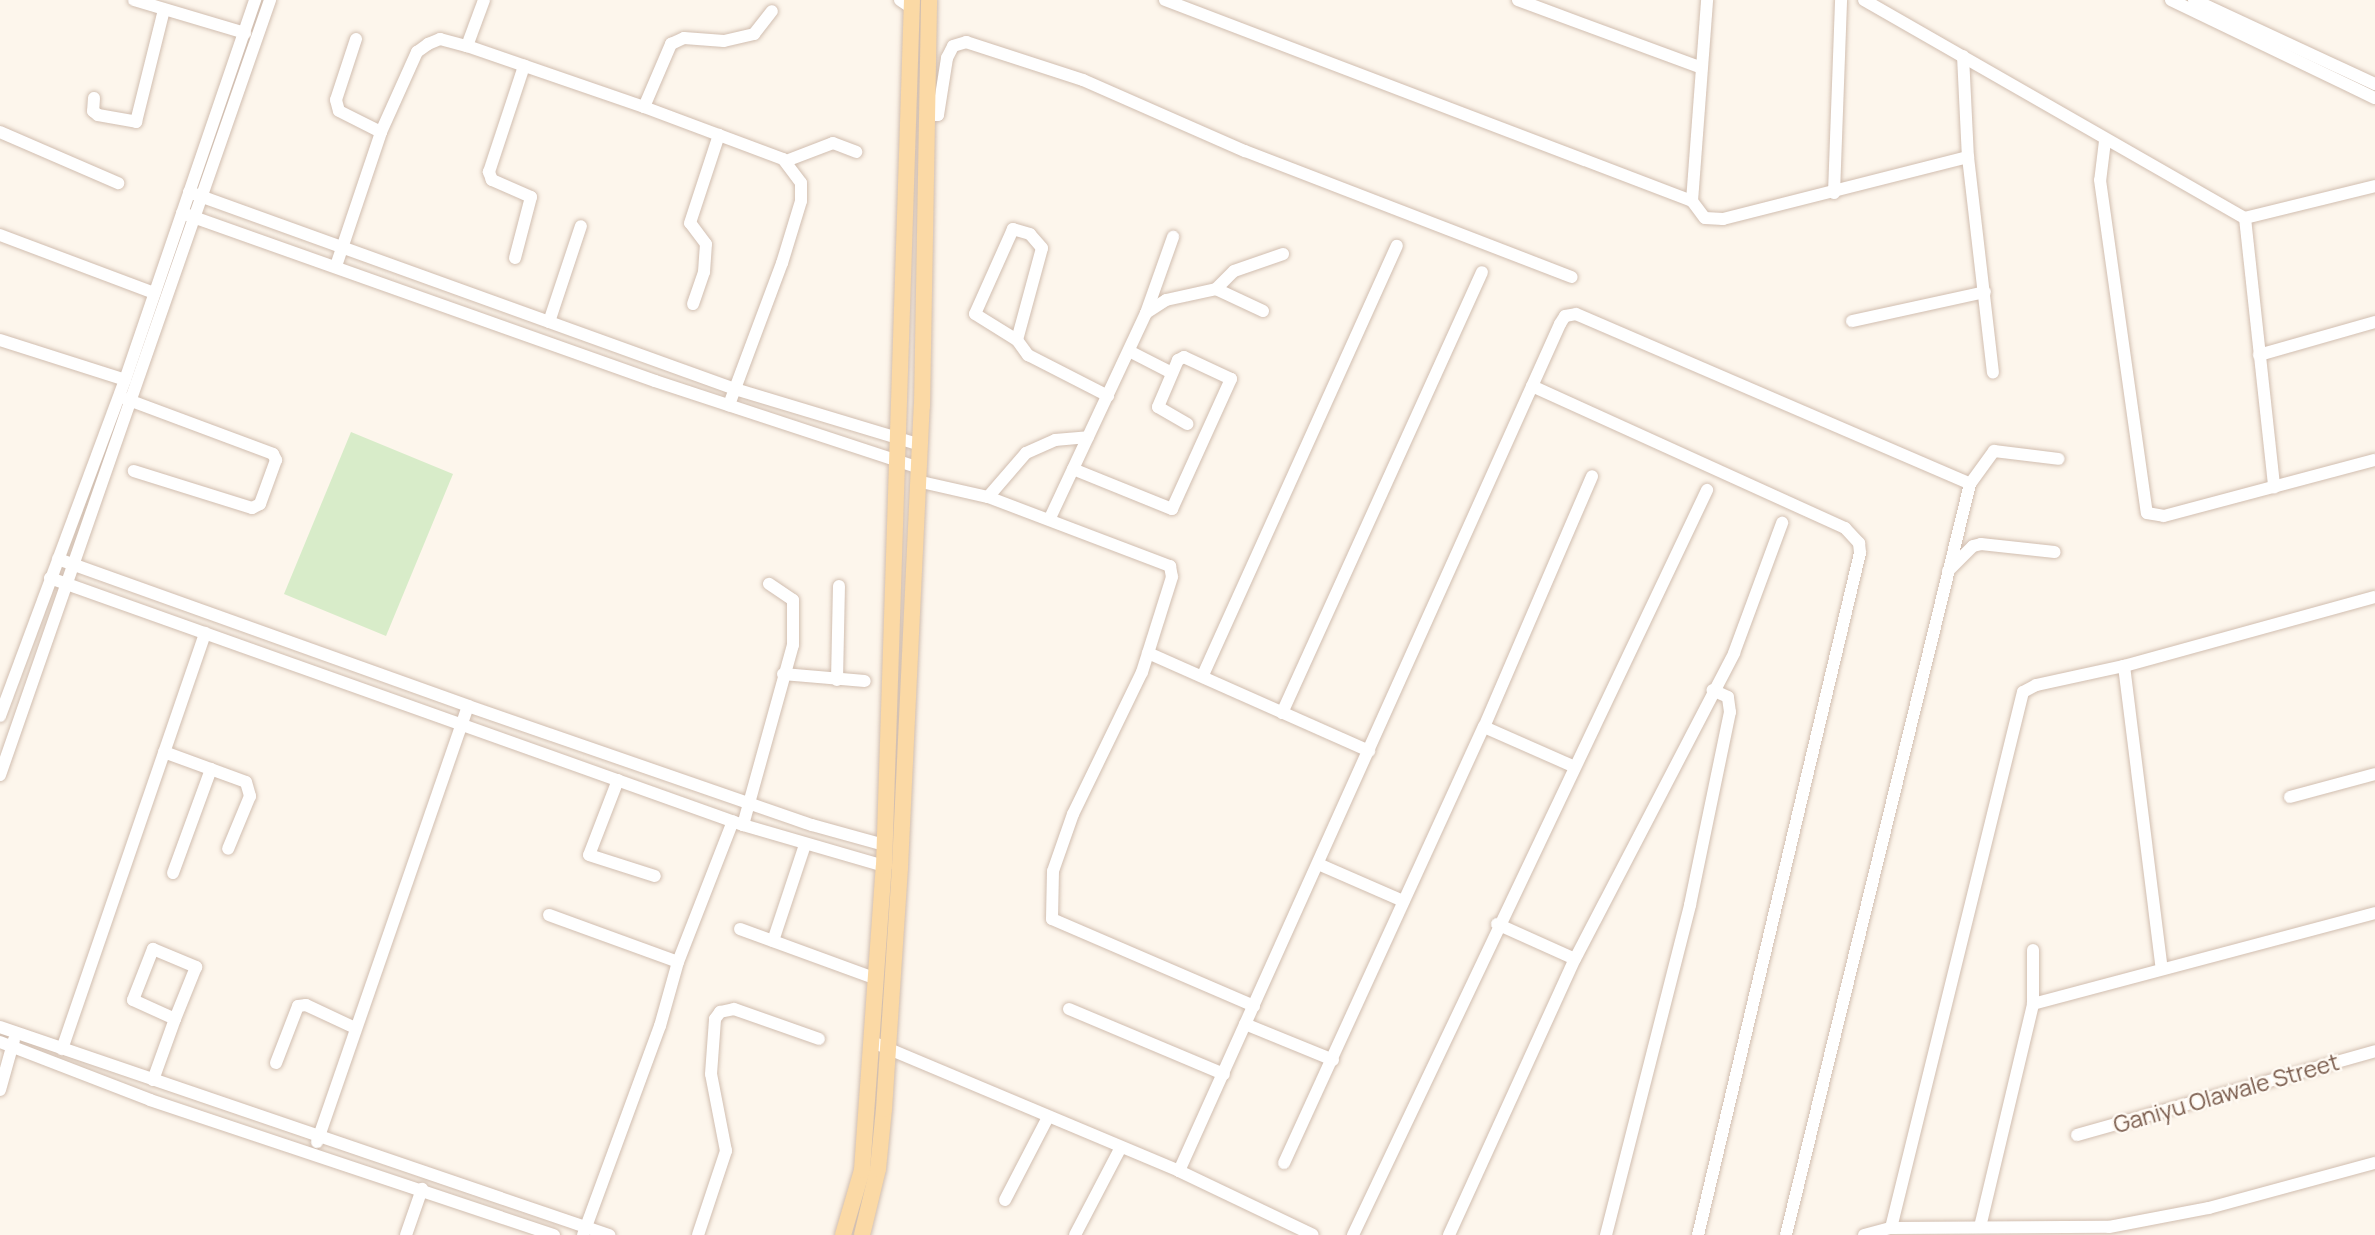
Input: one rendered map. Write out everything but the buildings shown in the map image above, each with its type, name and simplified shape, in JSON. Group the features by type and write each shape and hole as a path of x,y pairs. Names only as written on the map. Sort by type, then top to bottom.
{"main road":[{"path":"843,1235 862,1170 900,867 921,445 929,0"},
{"path":"862,1235 878,1169 878,1044 874,978 884,866 908,3"}],"street":[{"path":"134,0 245,33"},
{"path":"0,775 132,401 255,0"},
{"path":"195,194 270,0"},
{"path":"467,46 484,0"},
{"path":"1165,0 1692,201"},
{"path":"1518,0 1699,67"},
{"path":"1707,0 1699,67 1692,201 1698,213 1714,220 1834,193 1968,158"},
{"path":"1834,193 1841,0"},
{"path":"1864,0 2105,141 2245,218 2375,186"},
{"path":"2171,0 2375,84"},
{"path":"2194,0 2375,97"},
{"path":"94,98 93,111 98,115 136,121 164,10"},
{"path":"644,107 671,44 684,38 724,41 747,37 763,26 772,11"},
{"path":"356,39 336,100 339,111 381,132"},
{"path":"336,266 381,132 417,52 440,39 644,107 786,161 801,183 801,201 729,405"},
{"path":"929,116 938,115 947,58 953,46 966,42 1083,80 1245,151 1571,276"},
{"path":"1963,56 1968,158 1993,373"},
{"path":"515,258 531,197 492,180 489,172 524,66"},
{"path":"0,132 118,183"},
{"path":"693,303 704,272 706,244 690,223 719,135"},
{"path":"2105,141 2100,180 2144,507 2155,517 2164,516 2375,460"},
{"path":"786,161 833,143 856,152"},
{"path":"195,194 735,389 921,445"},
{"path":"189,215 897,462 918,475 1050,518 1170,566 1172,578 1148,653 1053,872 1052,919 1254,1006"},
{"path":"0,716 125,380 154,293 189,215"},
{"path":"2245,218 2274,487"},
{"path":"549,322 581,226"},
{"path":"1017,340 1042,248 1030,234 1013,229 974,311 1017,340 1028,355 1108,396"},
{"path":"0,235 154,293"},
{"path":"1050,518 1146,313 1173,237"},
{"path":"1203,675 1397,246"},
{"path":"1146,313 1166,300 1216,289 1234,271 1283,254"},
{"path":"1282,713 1482,272"},
{"path":"1216,289 1263,312"},
{"path":"1852,321 1985,292"},
{"path":"1179,1171 1565,316 1577,314 1970,484"},
{"path":"2259,355 2375,322"},
{"path":"0,340 125,380"},
{"path":"1129,351 1172,373"},
{"path":"1073,469 1172,509 1231,379 1191,357 1178,360 1158,407 1188,424"},
{"path":"1532,386 1846,528 1858,543 1860,553 1698,1235"},
{"path":"119,396 273,454 276,460 260,504 252,508 134,471"},
{"path":"988,497 1026,453 1055,440 1088,437"},
{"path":"1786,1235 1946,572 1970,484 1994,451 2059,458"},
{"path":"1284,1163 1484,727 1592,475"},
{"path":"1353,1235 1497,924 1707,490"},
{"path":"1449,1235 1575,959 1712,690 1734,653 1782,523"},
{"path":"1946,572 1973,546 1981,544 2055,552"},
{"path":"58,559 468,706 750,803 884,845"},
{"path":"50,578 738,823 805,845 884,866"},
{"path":"584,1231 660,1026 678,962 738,823 750,803 793,645 793,600 769,584"},
{"path":"837,680 839,586"},
{"path":"1891,1228 2020,700 2028,688 2124,666 2375,597"},
{"path":"62,1049 205,633"},
{"path":"1148,653 1203,675 1368,751"},
{"path":"2124,666 2162,969"},
{"path":"783,674 865,681"},
{"path":"1606,1235 1686,919 1730,712 1728,697 1712,690"},
{"path":"314,1152 468,706"},
{"path":"1484,727 1573,766"},
{"path":"164,752 246,782 250,788 228,849"},
{"path":"173,873 211,769"},
{"path":"2290,797 2375,774"},
{"path":"618,780 589,855 655,876"},
{"path":"772,941 805,845"},
{"path":"1318,864 1404,901"},
{"path":"2033,1004 2375,913"},
{"path":"550,915 678,962"},
{"path":"1497,924 1575,959"},
{"path":"740,929 874,978"},
{"path":"153,1080 196,967 153,949 133,1000 175,1019"},
{"path":"1980,1227 2033,1004 2033,950"},
{"path":"276,1063 298,1006 306,1005 355,1028"},
{"path":"698,1235 726,1152 711,1074 715,1019 720,1012 734,1009 819,1040"},
{"path":"1069,1009 1224,1074"},
{"path":"1245,1024 1333,1060"},
{"path":"0,1027 584,1231 609,1235"},
{"path":"0,1090 6,1044 16,1032"},
{"path":"6,1044 149,1100 314,1152 554,1235"},
{"path":"878,1044 1179,1171 1313,1235"},
{"name":"Ganiyu Olawale Street","path":"2077,1135 2375,1051"},
{"path":"1005,1200 1048,1116"},
{"path":"1075,1235 1121,1147"},
{"path":"1864,1235 1891,1228 2109,1227 2209,1208 2375,1163"},
{"path":"406,1235 422,1189"}],"green space":[{"path":"351,432 453,474 386,636 284,594"}]}
